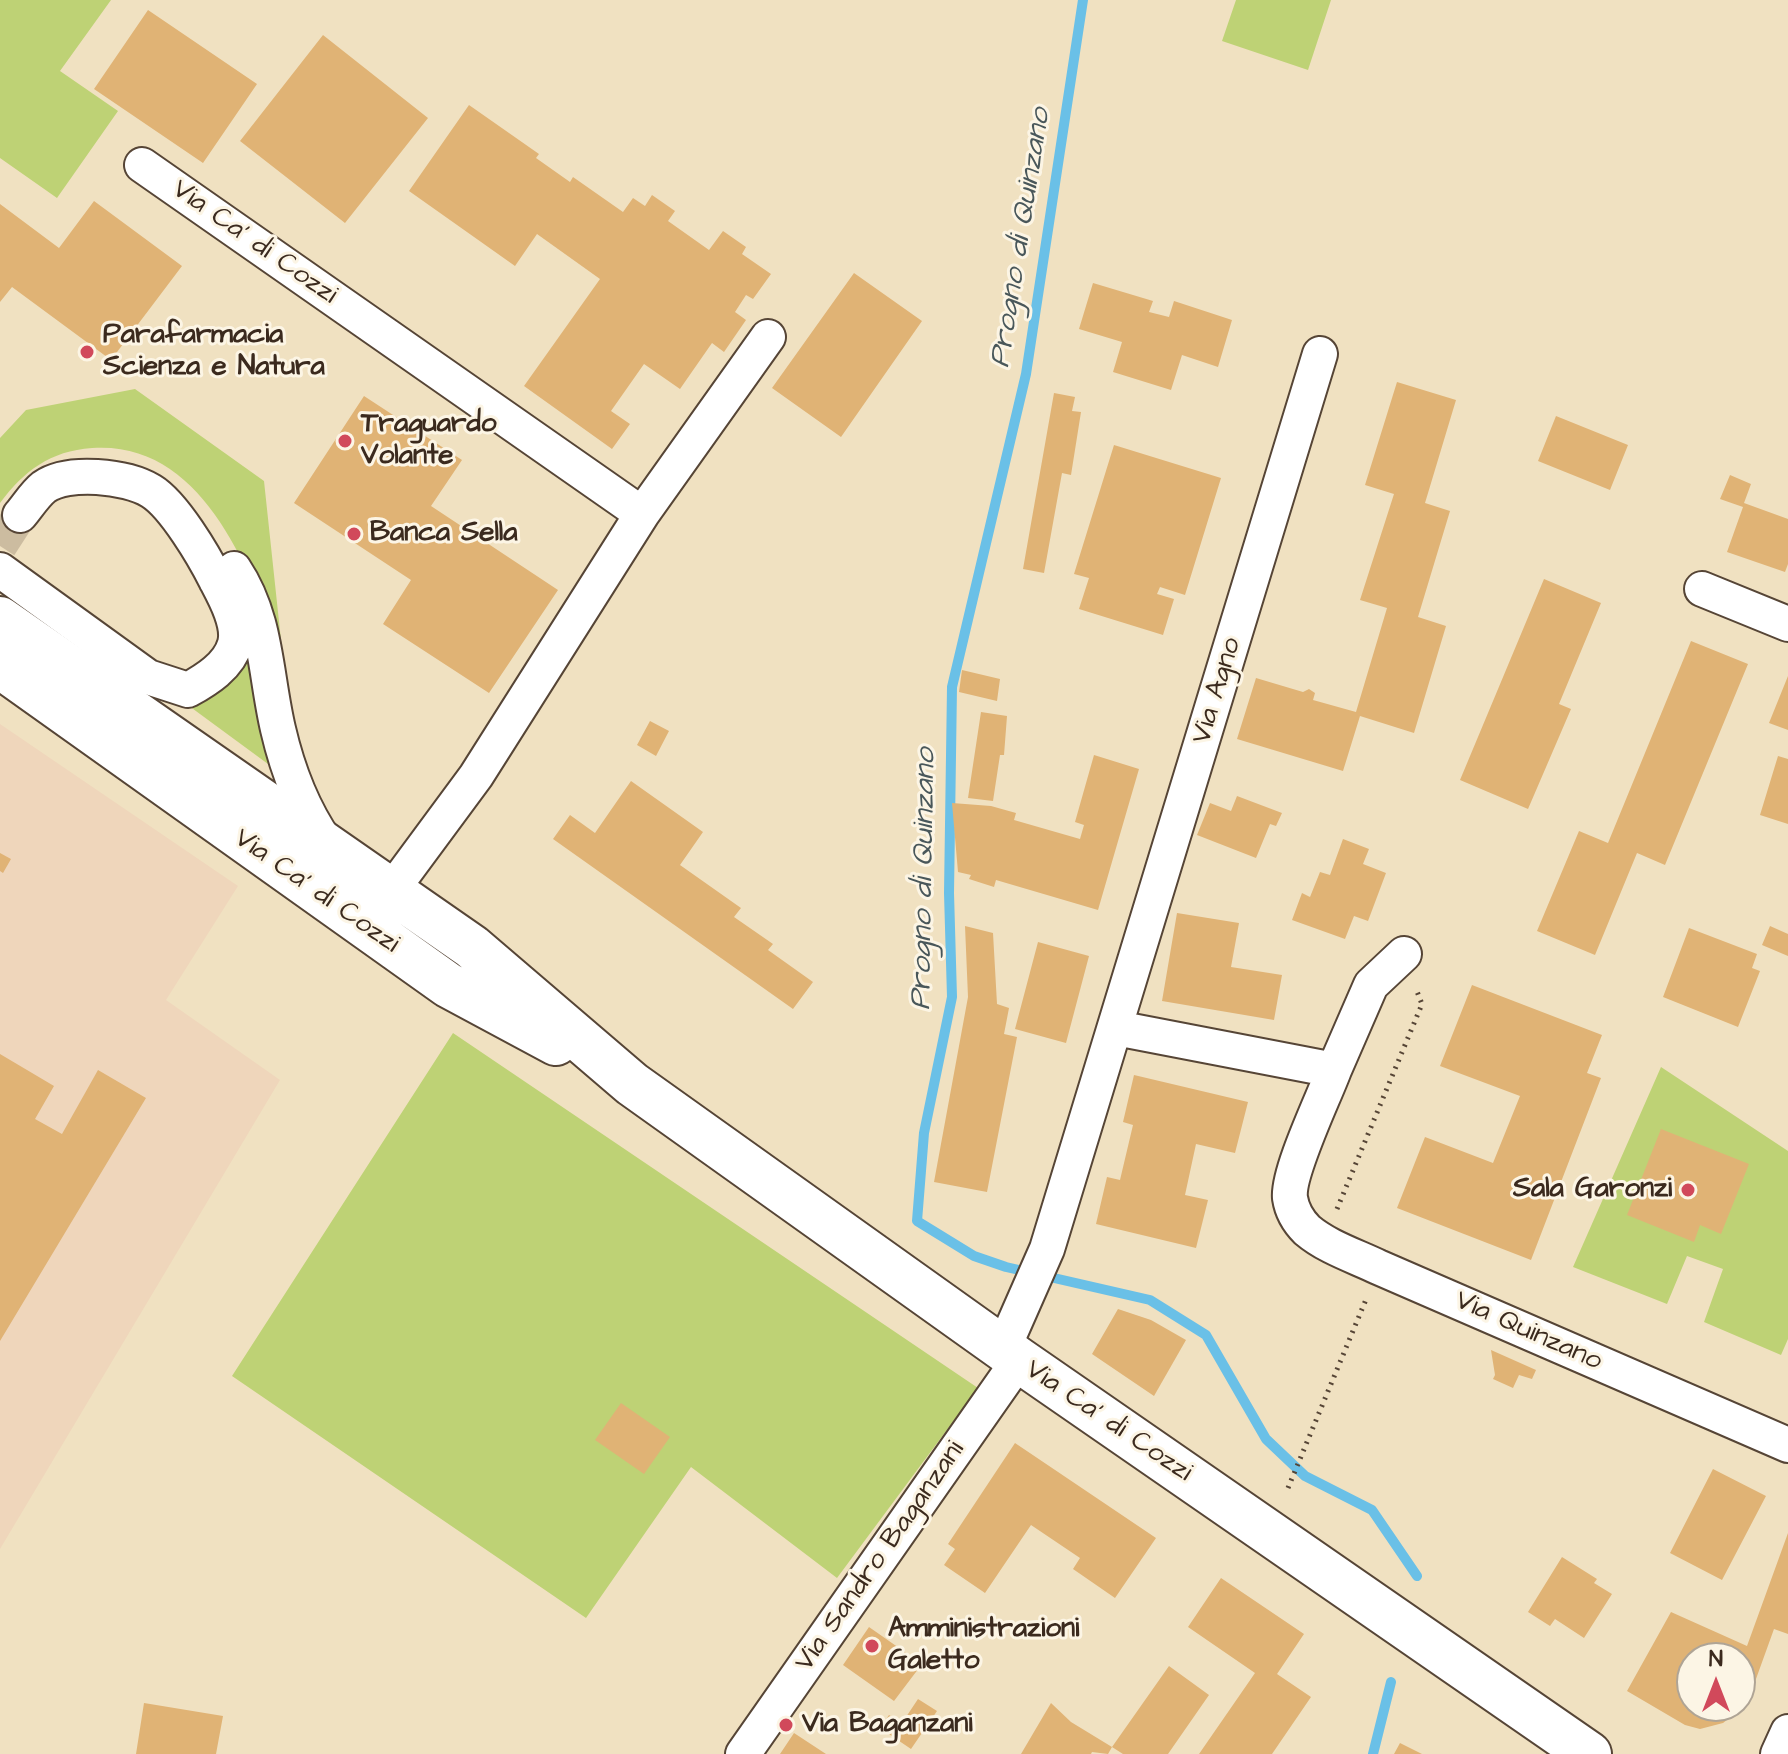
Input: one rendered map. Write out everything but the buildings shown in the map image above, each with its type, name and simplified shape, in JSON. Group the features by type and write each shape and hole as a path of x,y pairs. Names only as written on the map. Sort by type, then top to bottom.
{"main road":[{"name":"Via Ca' di Cozzi","path":"0,619 472,947 632,1084 1011,1355 1589,1754"},
{"name":"Via Ca' di Cozzi","path":"5,673 448,985 632,1084"}],"street":[{"name":"Via Ca' di Cozzi","path":"142,165 642,514"},
{"name":"Via Ca' di Cozzi","path":"391,891 476,776 642,514 768,337"},
{"name":"Via Agno","path":"1011,1355 1021,1309 1047,1249 1320,354"},
{"name":"Via Ca' di Cozzi","path":"10,513 32,475 87,457 129,462 153,472 178,495 237,573 260,623 279,730 295,781 314,826 331,851"},
{"name":"Via Ca' di Cozzi","path":"0,570 148,677 188,690 209,679 229,657 235,642 235,627 225,598 203,555 168,507 151,491 125,481 84,476 62,478 10,513"},
{"path":"1702,589 1788,624"},
{"path":"0,607 58,612"},
{"path":"1116,1028 1334,1070 1371,985 1404,954"},
{"name":"Via Quinzano","path":"1334,1070 1295,1170 1290,1195 1296,1218 1308,1231 1326,1243 1788,1445"},
{"name":"Via Sandro Baganzani","path":"743,1754 1011,1355"},
{"path":"1778,1754 1788,1732"}],"path":[{"path":"1342,1224 1337,1209 1422,1004 1404,954"},
{"path":"1288,1488 1372,1285"}],"shaded area":[{"path":"0,724 238,886 166,1000 280,1080 0,1549"}],"green space":[{"path":"0,0 111,0 60,71 118,111 57,198 0,158"},
{"path":"1236,0 1331,0 1308,70 1222,41"},
{"path":"135,389 264,481 283,659 238,552 218,518 193,489 165,466 131,451 92,448 63,453 29,472 0,503 0,438 26,410"},
{"path":"245,629 275,762 268,764 185,703"},
{"path":"453,1033 978,1388 837,1578 691,1467 586,1618 232,1376"},
{"path":"1661,1067 1788,1151 1788,1339 1781,1355 1704,1322 1723,1269 1687,1256 1667,1304 1573,1267"}],"waterway":[{"name":"Progno di Quinzano","path":"1083,0 1026,374 952,687 949,893 952,997 924,1133 917,1221 974,1256 1006,1267 1150,1300 1206,1335 1266,1439 1305,1476 1372,1510 1417,1576"},
{"name":"Progno di Quinzano","path":"1373,1754 1391,1682"}],"tunnel":[{"path":"0,546 20,515"}],"place":[{"name":"Parafarmacia Scienza e Natura","path":"87,352"},
{"name":"Traguardo Volante","path":"345,441"},
{"name":"Banca Sella","path":"354,534"},
{"name":"Sala Garonzi","path":"1688,1190"},
{"name":"Amministrazioni Galetto","path":"872,1646"},
{"name":"Via Baganzani","path":"786,1725"}]}
